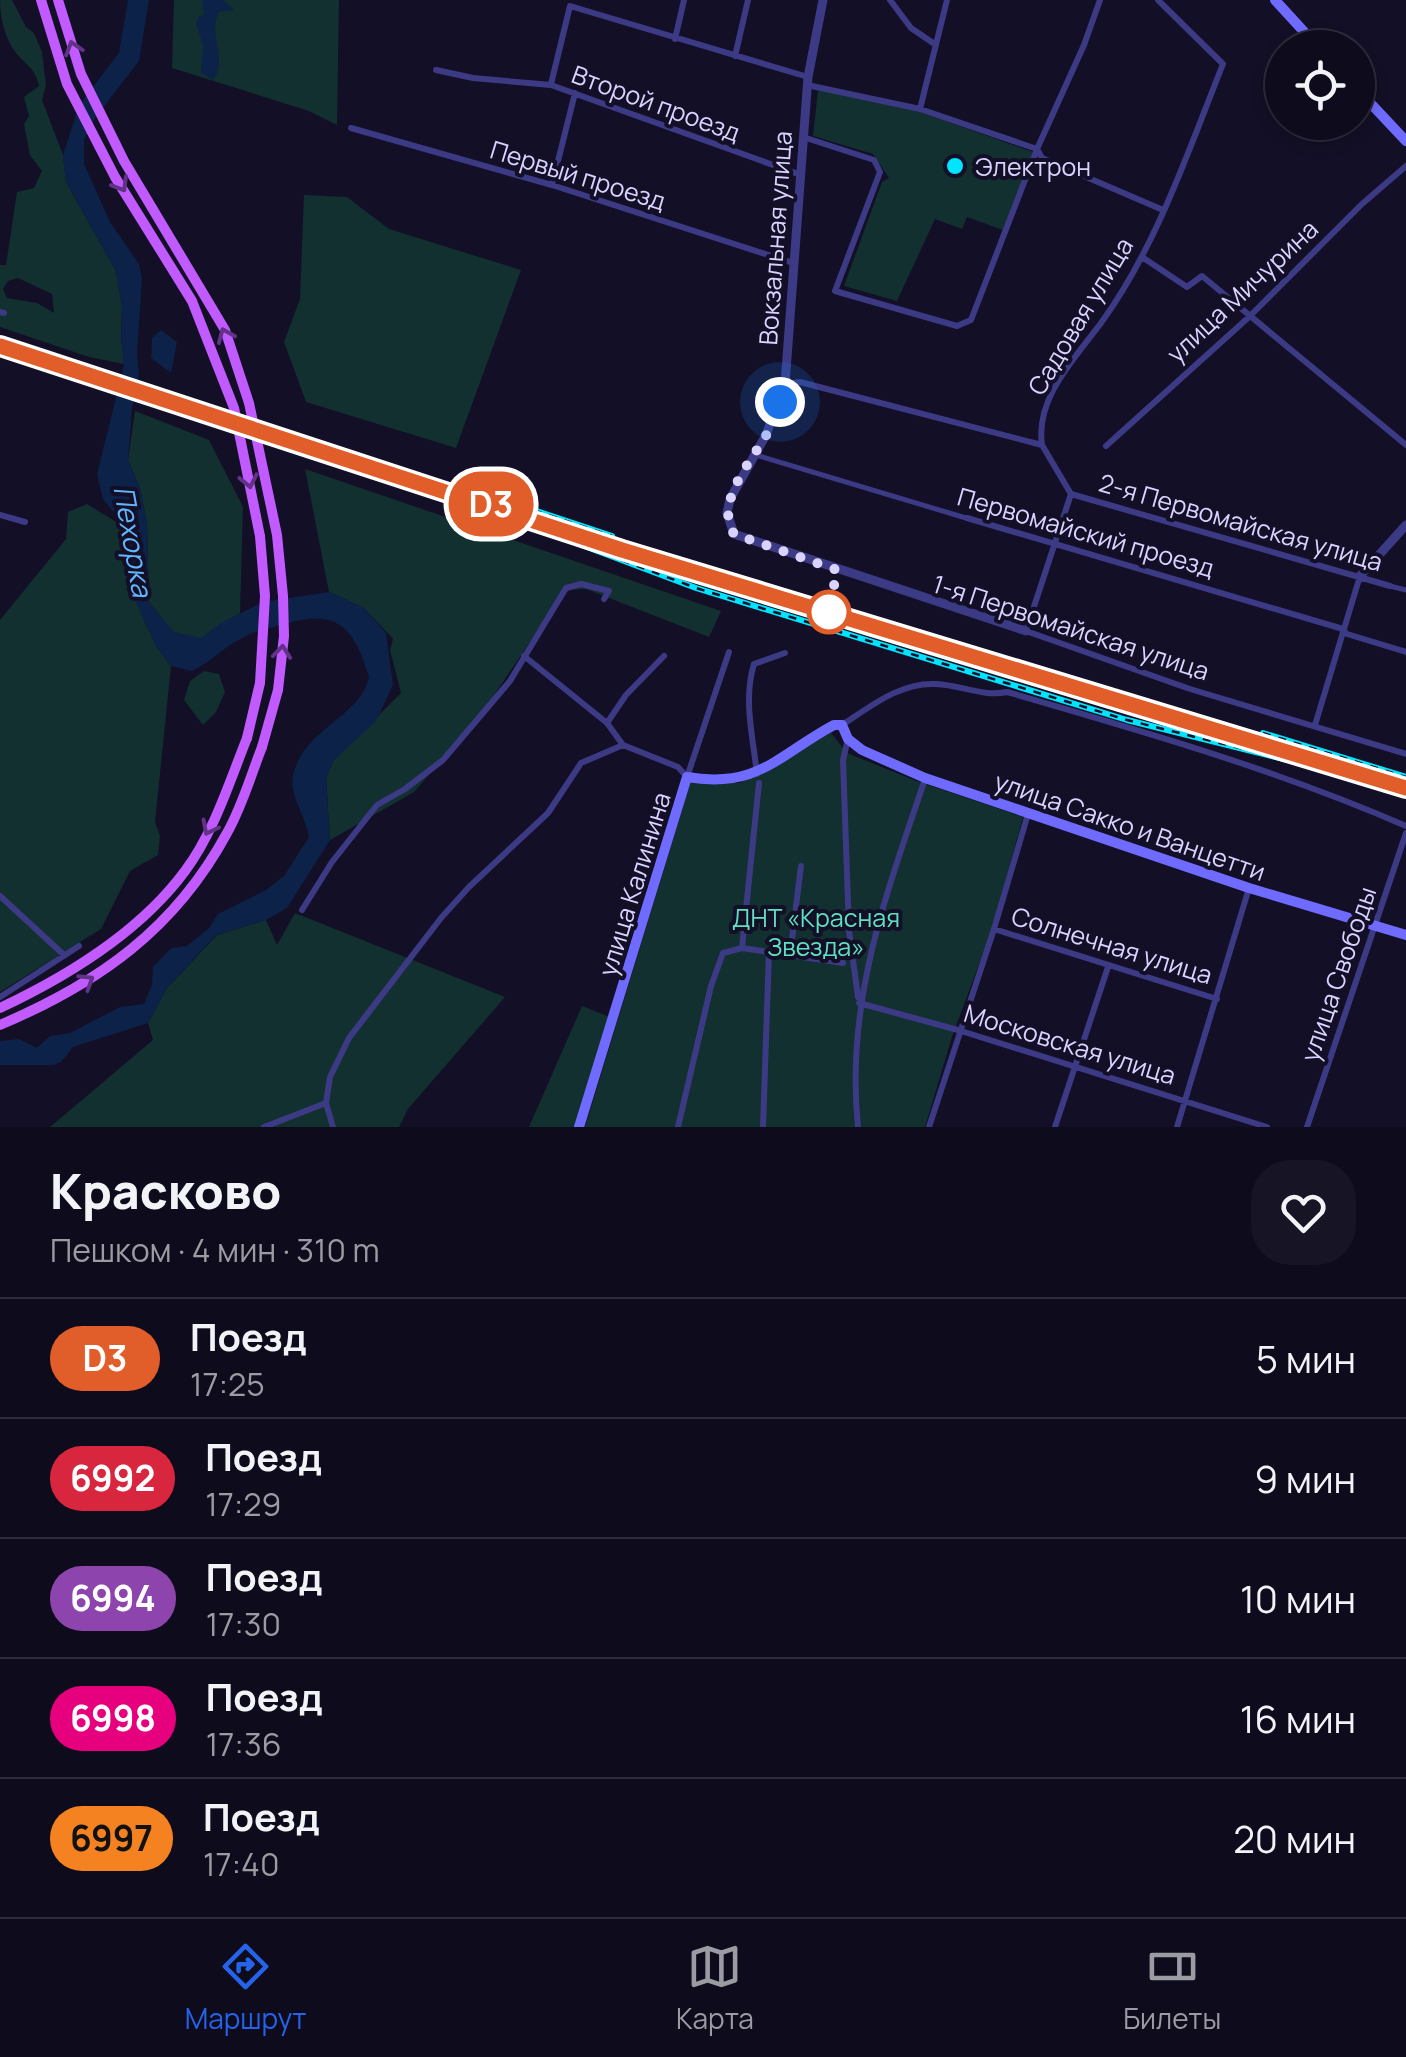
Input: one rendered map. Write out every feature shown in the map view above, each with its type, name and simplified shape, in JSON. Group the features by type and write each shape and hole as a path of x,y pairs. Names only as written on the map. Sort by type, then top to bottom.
{"main road":[{"path":"0,1008 86,960 124,933 185,872 212,825 247,738 260,684 265,596 260,536 234,408 192,301 115,177 67,84 41,0"},
{"path":"0,1025 121,960 159,926 200,879 229,830 262,747 278,690 284,636 277,535 250,403 225,330 124,160 81,74 58,0"},
{"path":"1274,0 1302,30"},
{"path":"1375,108 1406,141"},
{"path":"688,777 758,778 831,726 842,725 848,739"},
{"name":"улица Сакко и Ванцетти","path":"848,739 862,750 925,778 1250,888 1406,935"},
{"name":"улица Калинина","path":"579,1127 688,777"}],"street":[{"path":"675,39 684,0"},
{"path":"735,56 748,0"},
{"name":"Вокзальная улица","path":"730,527 730,499 766,435 785,384 808,81 824,0"},
{"path":"890,0 912,28 936,45"},
{"path":"920,109 947,0"},
{"path":"803,136 874,160 880,172 835,291 957,326 966,324 974,314 1100,0"},
{"name":"Садовая улица","path":"1042,445 1040,434 1046,408 1058,382 1104,319 1142,257 1223,64 1158,0"},
{"path":"551,85 570,6 808,81 920,109 1037,149 1042,158 1163,210"},
{"name":"Второй проезд","path":"436,70 473,78 551,85 801,175"},
{"path":"552,186 575,93"},
{"name":"Первый проезд","path":"351,128 552,186 793,263"},
{"name":"улица Мичурина","path":"1106,446 1249,317 1362,204 1406,166"},
{"path":"1142,257 1187,287 1202,276 1406,445"},
{"path":"786,367 800,382"},
{"path":"785,384 800,382 1042,445"},
{"name":"2-я Первомайская улица","path":"1042,445 1071,494 1406,590"},
{"name":"Первомайский проезд","path":"754,454 1343,629 1347,634 1406,652"},
{"path":"1026,631 1071,494"},
{"path":"0,514 25,522"},
{"path":"1315,725 1360,576 1406,526"},
{"name":"1-я Первомайская улица","path":"730,527 734,534 1174,683 1406,754"},
{"path":"302,910 332,862 377,805 443,760 510,682 566,588 581,584 609,591 604,600"},
{"name":"улица Калинина","path":"688,777 729,652"},
{"path":"742,948 758,778 748,698 752,670 754,664 785,653"},
{"path":"524,656 607,723 623,745 678,768 688,777"},
{"path":"607,723 626,695 664,656"},
{"path":"842,725 889,695 917,684 938,684 991,695 1007,692 1250,766 1355,804 1406,830"},
{"path":"848,739 843,760 849,932 859,1003 858,1127"},
{"path":"333,1127 326,1103 338,1055 441,918 548,812 581,763 623,745"},
{"path":"859,1003 876,931 925,778"},
{"path":"929,1127 1028,814"},
{"name":"улица Свободы","path":"1306,1127 1406,830"},
{"path":"790,955 801,866"},
{"path":"1178,1127 1250,888"},
{"path":"0,896 64,955"},
{"name":"Солнечная улица","path":"994,929 1217,999"},
{"path":"0,997 79,946"},
{"path":"678,1127 711,986 723,953 742,948 843,963"},
{"path":"763,1127 769,951"},
{"path":"1054,1127 1108,967"},
{"name":"Московская улица","path":"859,1003 1267,1127"},
{"path":"264,1127 326,1103"}],"green space":[{"path":"0,0 12,0 42,52 46,85 42,100 63,155 66,182 116,271 124,364 89,357 0,327 0,265 6,265 17,192 34,188 42,171 30,155 24,124 29,116 24,97 39,86 33,71 9,41","holes":["18,278 52,294 54,313 37,303 7,298 3,289 8,281"]},
{"path":"174,0 339,0 337,125 309,111 172,68"},
{"name":"Электрон","path":"818,90 920,112 1033,152 1003,230 967,217 962,229 935,219 897,301 844,286 882,182 889,178 873,154 813,136"},
{"path":"304,195 347,197 389,229 521,270 456,448 306,402 284,342 300,299"},
{"path":"135,411 209,440 243,507 240,613 197,641 174,633 149,602 147,523 140,488 128,460"},
{"path":"305,469 721,611 709,637 586,589 565,590 478,719 414,792 330,840 326,778 333,761 401,693 390,650 393,639 364,608 329,592"},
{"path":"87,504 126,528 143,617 171,666 155,822 160,836 158,855 130,871 101,929 0,992 0,620 66,539 68,512"},
{"path":"204,671 219,674 225,692 216,712 203,725 184,700 190,681"},
{"name":"ДНТ «Красная Звезда»","path":"831,733 847,753 1023,817 992,929 952,1037 925,1127 585,1127 691,781 740,783"},
{"path":"295,913 505,997 408,1109 399,1127 50,1127 153,1040 148,1023 167,988 217,935 266,920 277,945"},
{"path":"582,1006 612,1018 583,1127 529,1127"}],"water":[{"name":"Пехорка","path":"128,0 149,0 139,61 95,118 84,140 84,164 110,222 139,264 142,279 139,375 128,460 140,488 147,523 149,602 174,632 201,638 263,602 329,592 364,608 386,633 393,685 376,721 333,761 326,778 330,840 287,908 266,920 216,935 167,988 148,1023 73,1047 54,1065 0,1065 0,1041 19,1039 37,1048 50,1036 70,1033 120,1007 144,1004 152,985 153,967 171,948 187,946 209,928 218,914 266,890 284,876 309,837 292,784 299,760 308,746 355,703 369,677 351,636 333,621 321,619 288,623 249,635 192,671 171,666 156,647 136,603 126,528 103,499 97,474 124,365 122,306 116,271 66,182 63,155 79,105 119,53"},
{"path":"202,0 224,0 234,10 219,12 216,21 219,64 213,80 201,73 203,45 196,24 199,16 204,15"},
{"path":"161,330 177,342 171,373 151,358 152,338"}],"railway":[{"path":"0,352 467,502 696,588 1127,720 1328,770 1406,794"},
{"path":"488,495 612,536"},
{"path":"598,536 688,564"},
{"path":"675,566 1182,719"},
{"path":"1172,711 1272,741"},
{"path":"1263,733 1406,777"}],"train":[{"name":"D3","path":"0,346 622,550 1406,788"}],"place":[{"name":"Электрон","path":"955,166"}],"route":[{"path":"780,402 730,499 730,527 734,534 837,570 829,612"}]}
